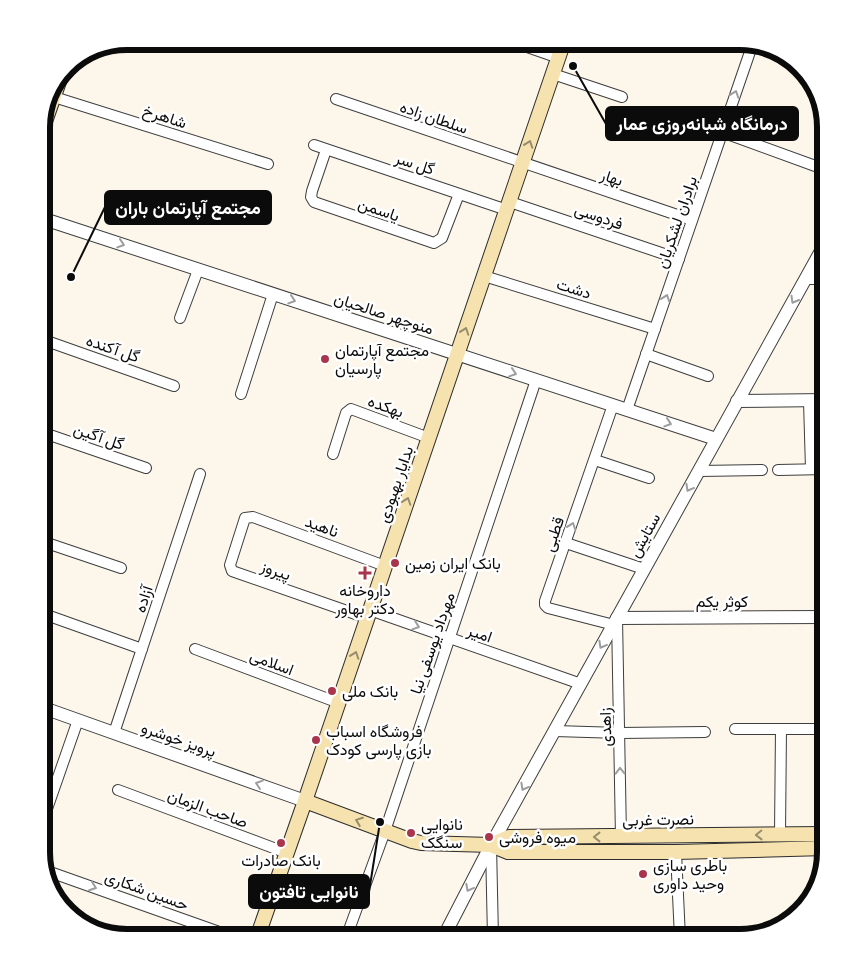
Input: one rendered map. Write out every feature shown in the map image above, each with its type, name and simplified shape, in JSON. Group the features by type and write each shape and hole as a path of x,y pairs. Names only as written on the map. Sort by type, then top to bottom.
{"main road":[{"name":"بدایار بهبودی","path":"260,929 561,50"},
{"name":"نصرت غربی","path":"305,801 422,843 491,845 508,852 676,852 817,848"},
{"name":"نصرت غربی","path":"491,845 509,837 817,834"}],"street":[{"path":"536,50 559,58"},
{"name":"برادران لشکریان","path":"627,410 750,51"},
{"path":"553,74 622,97"},
{"name":"شاهرخ","path":"57,97 268,164"},
{"name":"سلطان زاده","path":"336,99 523,163"},
{"path":"722,132 817,167"},
{"name":"گل سر","path":"314,145 459,194 508,206"},
{"name":"یاسمن","path":"326,150 312,191 311,197 314,202 434,243 442,238 459,194"},
{"name":"بهار","path":"523,163 692,220"},
{"name":"فردوسی","path":"508,206 679,259"},
{"name":"منوچهر صالحیان","path":"50,221 716,439"},
{"name":"ستایش","path":"448,929 491,845 817,259"},
{"path":"180,318 198,270"},
{"name":"دشت","path":"484,276 655,329"},
{"path":"806,279 817,279"},
{"path":"241,394 273,294"},
{"name":"گل آکنده","path":"50,342 174,386"},
{"path":"646,354 708,376"},
{"name":"مهرداد یوسفی نیا","path":"349,929 385,831 536,380"},
{"path":"737,401 817,401"},
{"path":"809,401 811,469"},
{"name":"قطبی","path":"613,405 545,605 548,608 616,621"},
{"name":"بهکده","path":"333,454 346,413 351,409 429,438"},
{"name":"گل آگین","path":"50,435 146,468"},
{"path":"595,460 649,478"},
{"path":"778,470 817,469"},
{"path":"698,471 762,470"},
{"name":"آزاده","path":"114,733 200,474"},
{"name":"ناهید","path":"249,517 385,566"},
{"name":"پیروز","path":"249,517 245,518 230,565 232,571 369,614"},
{"path":"50,544 121,568"},
{"path":"566,544 644,569"},
{"name":"امیر","path":"369,614 450,638 581,684"},
{"path":"50,616 142,649"},
{"name":"کوثر یکم","path":"616,621 817,617"},
{"name":"زاهدی","path":"616,621 621,837"},
{"name":"اسلامی","path":"196,649 339,703"},
{"name":"پرویز خوشرو","path":"50,710 305,801"},
{"path":"50,800 78,720"},
{"path":"735,729 817,729"},
{"path":"780,834 781,729"},
{"path":"555,731 620,733 705,732"},
{"name":"صاحب الزمان","path":"118,790 287,853"},
{"path":"491,845 494,929"},
{"path":"676,852 680,929"},
{"name":"حسین شکاری","path":"53,873 211,929"}],"place":[{"name":"درمانگاه شبانه‌روزی عمار","path":"573,66"},
{"name":"مجتمع آپارتمان باران","path":"71,277"},
{"name":"مجتمع آپارتمان پارسیان","path":"325,359"},
{"name":"بانک ایران زمین","path":"395,563"},
{"name":"داروخانه دکتر بهاور","path":"365,573"},
{"name":"بانک ملی","path":"332,691"},
{"name":"فروشگاه اسباب بازی پارسی کودک","path":"316,740"},
{"name":"نانوایی تافتون","path":"380,822"},
{"name":"نانوایی سنگک","path":"411,833"},
{"name":"میوه فروشی","path":"489,837"},
{"name":"بانک صادرات","path":"281,843"},
{"name":"باطری سازی وحید داوری","path":"643,874"}]}
